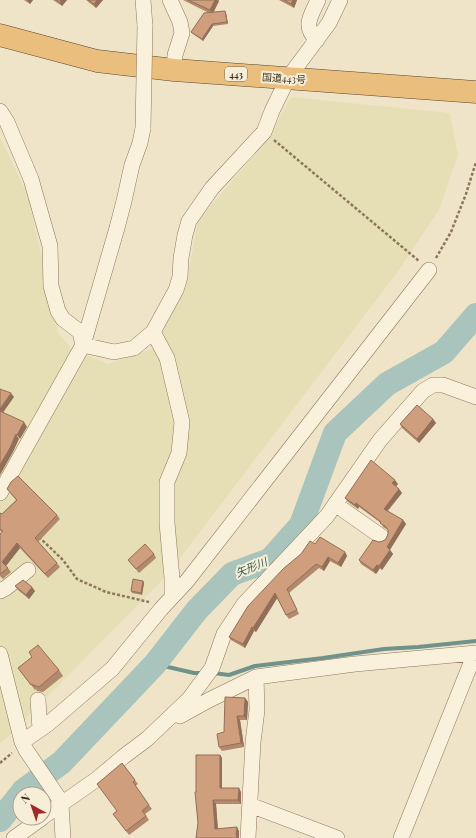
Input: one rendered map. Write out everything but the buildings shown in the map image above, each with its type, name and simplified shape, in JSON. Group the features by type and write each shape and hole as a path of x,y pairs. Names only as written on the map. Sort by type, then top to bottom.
{"highway":[{"name":"国道443号","path":"0,36 97,61 174,70 476,92"}],"street":[{"path":"170,0 180,22 182,33 175,55 174,70"},
{"path":"317,40 309,28 309,22 318,0"},
{"path":"83,345 114,352 134,348 153,332 176,290 180,277 181,258 189,221 212,188 264,132 272,111 288,78 329,23 340,0"},
{"path":"0,493 83,345 117,228 132,165 140,143 143,128 144,26 140,1"},
{"path":"0,111 7,122 31,179 50,246 51,286 58,311 62,319 80,332 83,345"},
{"path":"24,746 40,729 48,724 112,669 187,581 429,270"},
{"path":"153,332 167,358 182,422 179,453 167,482 167,523 172,578 170,600"},
{"path":"52,807 59,800 97,779 147,739 189,699 212,668 224,634 244,604 327,516 380,440 423,391 433,385 443,385 476,397"},
{"path":"335,504 382,537"},
{"path":"0,591 28,570"},
{"path":"160,726 256,677 355,664 476,653 401,838"},
{"path":"0,654 24,746 59,800 63,838"},
{"path":"248,838 257,710 256,677"},
{"path":"38,700 40,729"},
{"path":"250,805 336,838"},
{"path":"14,838 31,826"}],"path":[{"path":"264,132 429,270 451,232 466,194 476,162"},
{"path":"34,533 63,560 77,579 106,592 147,602 170,600"}],"shaded area":[{"path":"291,97 450,113 458,155 439,210 399,270 168,574 5,740 0,743 0,137 28,196 58,333 72,349 108,364 153,349 186,286 198,221 267,140"}],"waterway":[{"name":"矢形川","path":"30,786 62,762 155,664 197,610 232,574 270,560 301,525 335,433 387,384 444,352 476,315"},
{"path":"213,673 229,675 255,666 384,649 476,641"},
{"path":"155,664 194,673 203,673"},
{"name":"矢形川","path":"0,820 12,805"}]}
